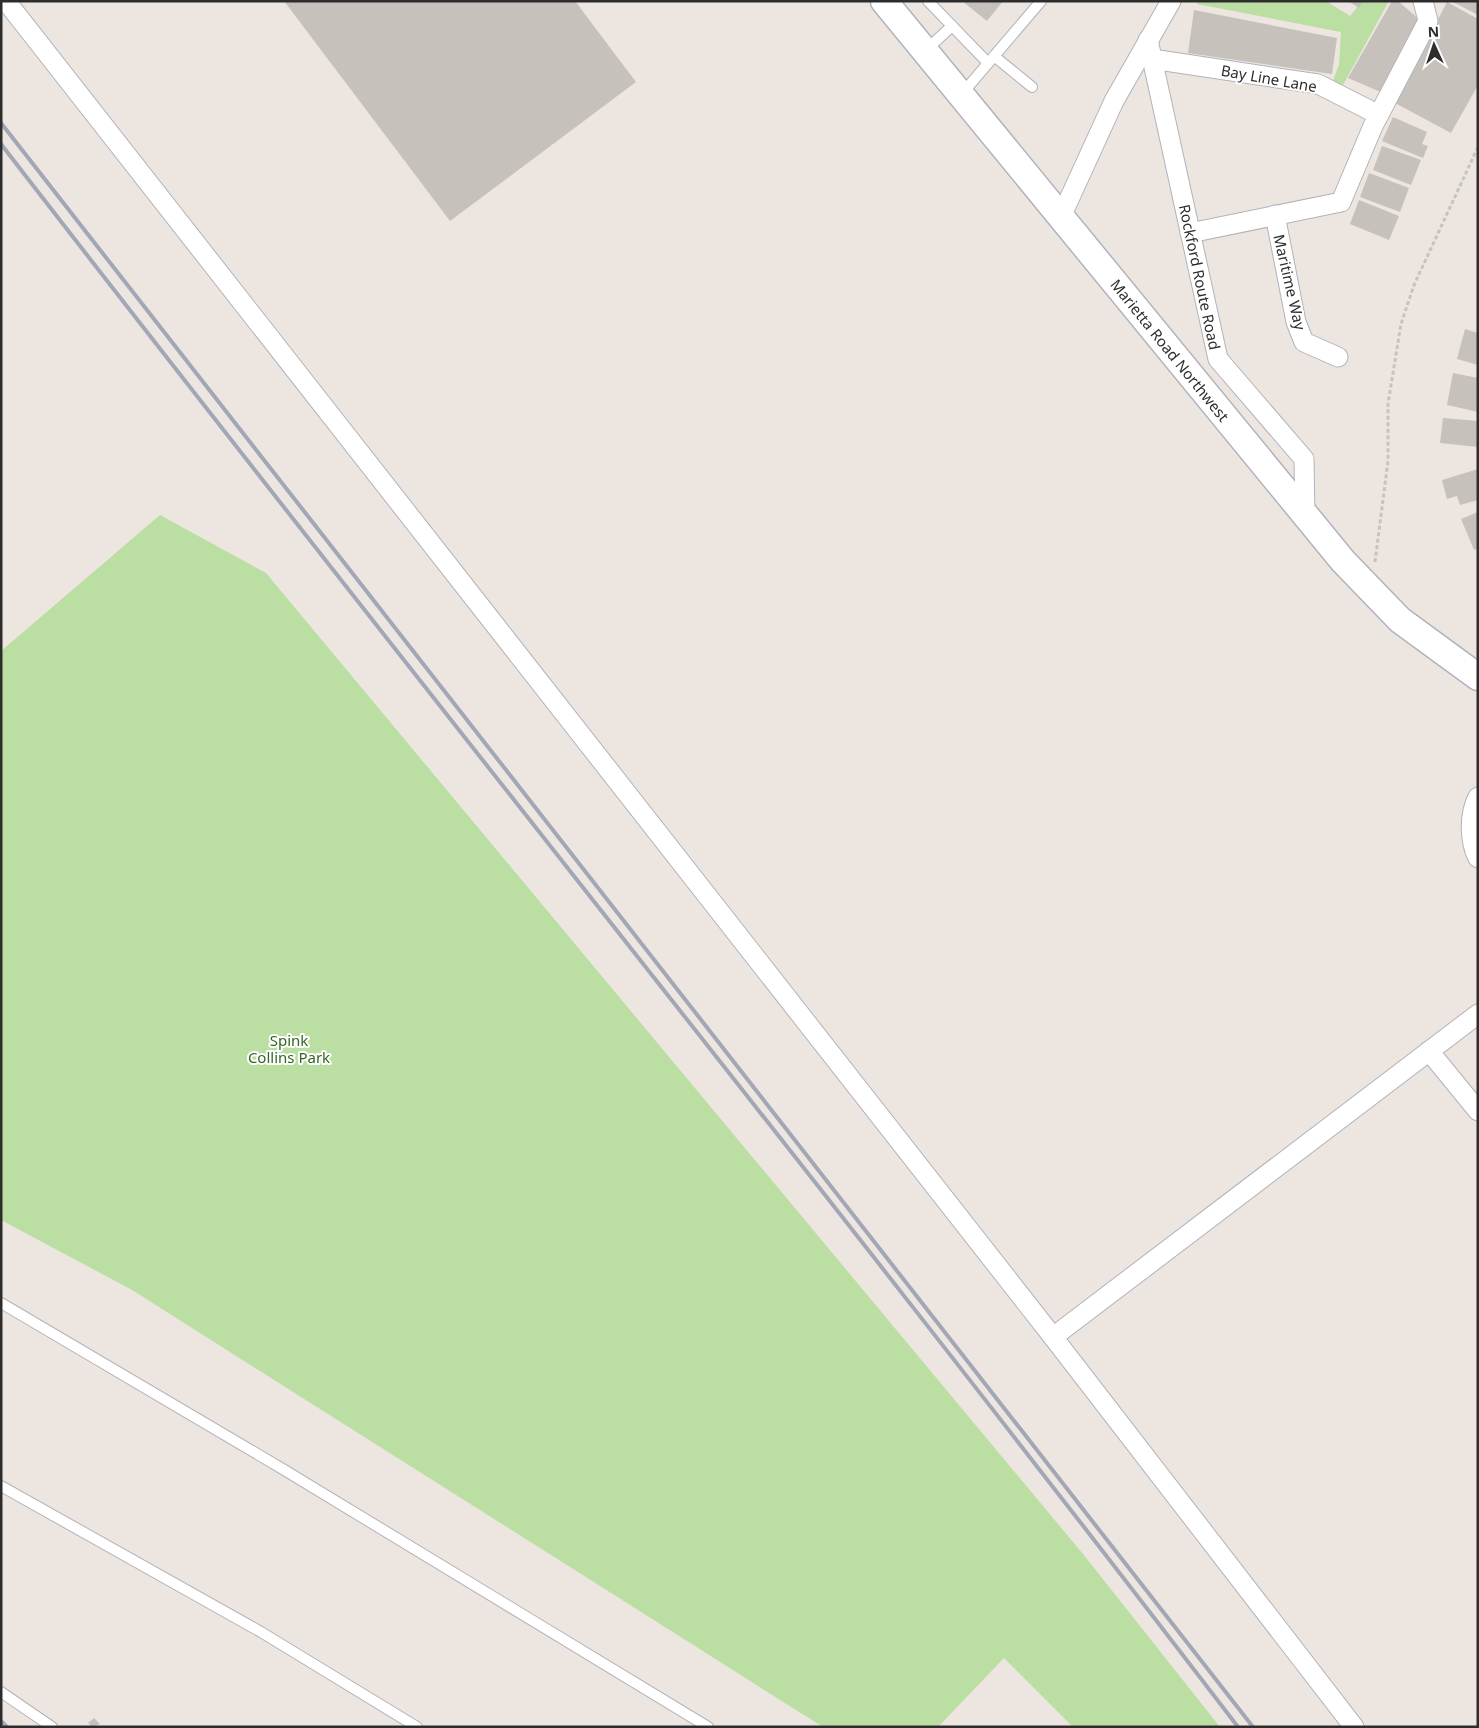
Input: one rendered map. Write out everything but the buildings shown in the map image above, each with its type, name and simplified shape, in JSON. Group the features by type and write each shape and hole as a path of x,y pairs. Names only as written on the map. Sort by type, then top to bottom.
{"main road":[{"name":"Marietta Road Northwest","path":"884,1 1343,560 1400,620 1478,677"}],"street":[{"path":"6,1 1052,1337 1354,1727"},
{"path":"1061,217 1114,101 1171,1"},
{"path":"1190,233 1341,202 1379,115 1428,21 1423,1"},
{"name":"Rockford Route Road","path":"1148,40 1218,359 1304,459 1306,515"},
{"name":"Bay Line Lane","path":"1152,59 1318,84 1379,115"},
{"name":"Maritime Way","path":"1275,215 1296,322 1304,342 1338,357"},
{"path":"1478,798 1472,825 1473,847 1478,858"},
{"path":"1052,1337 1478,1014"},
{"path":"1429,1050 1478,1111"}],"lane":[{"path":"928,1 952,26 991,59 1032,87"},
{"path":"960,95 1041,1"},
{"path":"925,52 952,26"},
{"path":"1,1303 290,1473 708,1727"},
{"path":"1,1486 236,1618 417,1727"},
{"path":"1,1692 52,1727"}],"path":[{"path":"1378,597 1375,558 1388,461 1388,404 1401,324 1414,285 1478,147"}],"green space":[{"path":"1198,1 1326,1 1350,16 1362,1 1389,1 1343,85 1332,83 1339,65 1341,32 1197,4"},
{"name":"Spink Collins Park","path":"160,515 266,573 1083,1554 1220,1727 1073,1727 1004,1658 938,1727 823,1727 132,1290 1,1220 1,651"}],"railway":[{"path":"1,123 1253,1727"},
{"path":"1,144 931,1330 1238,1727"},
{"path":"1,1721 7,1727"}]}
